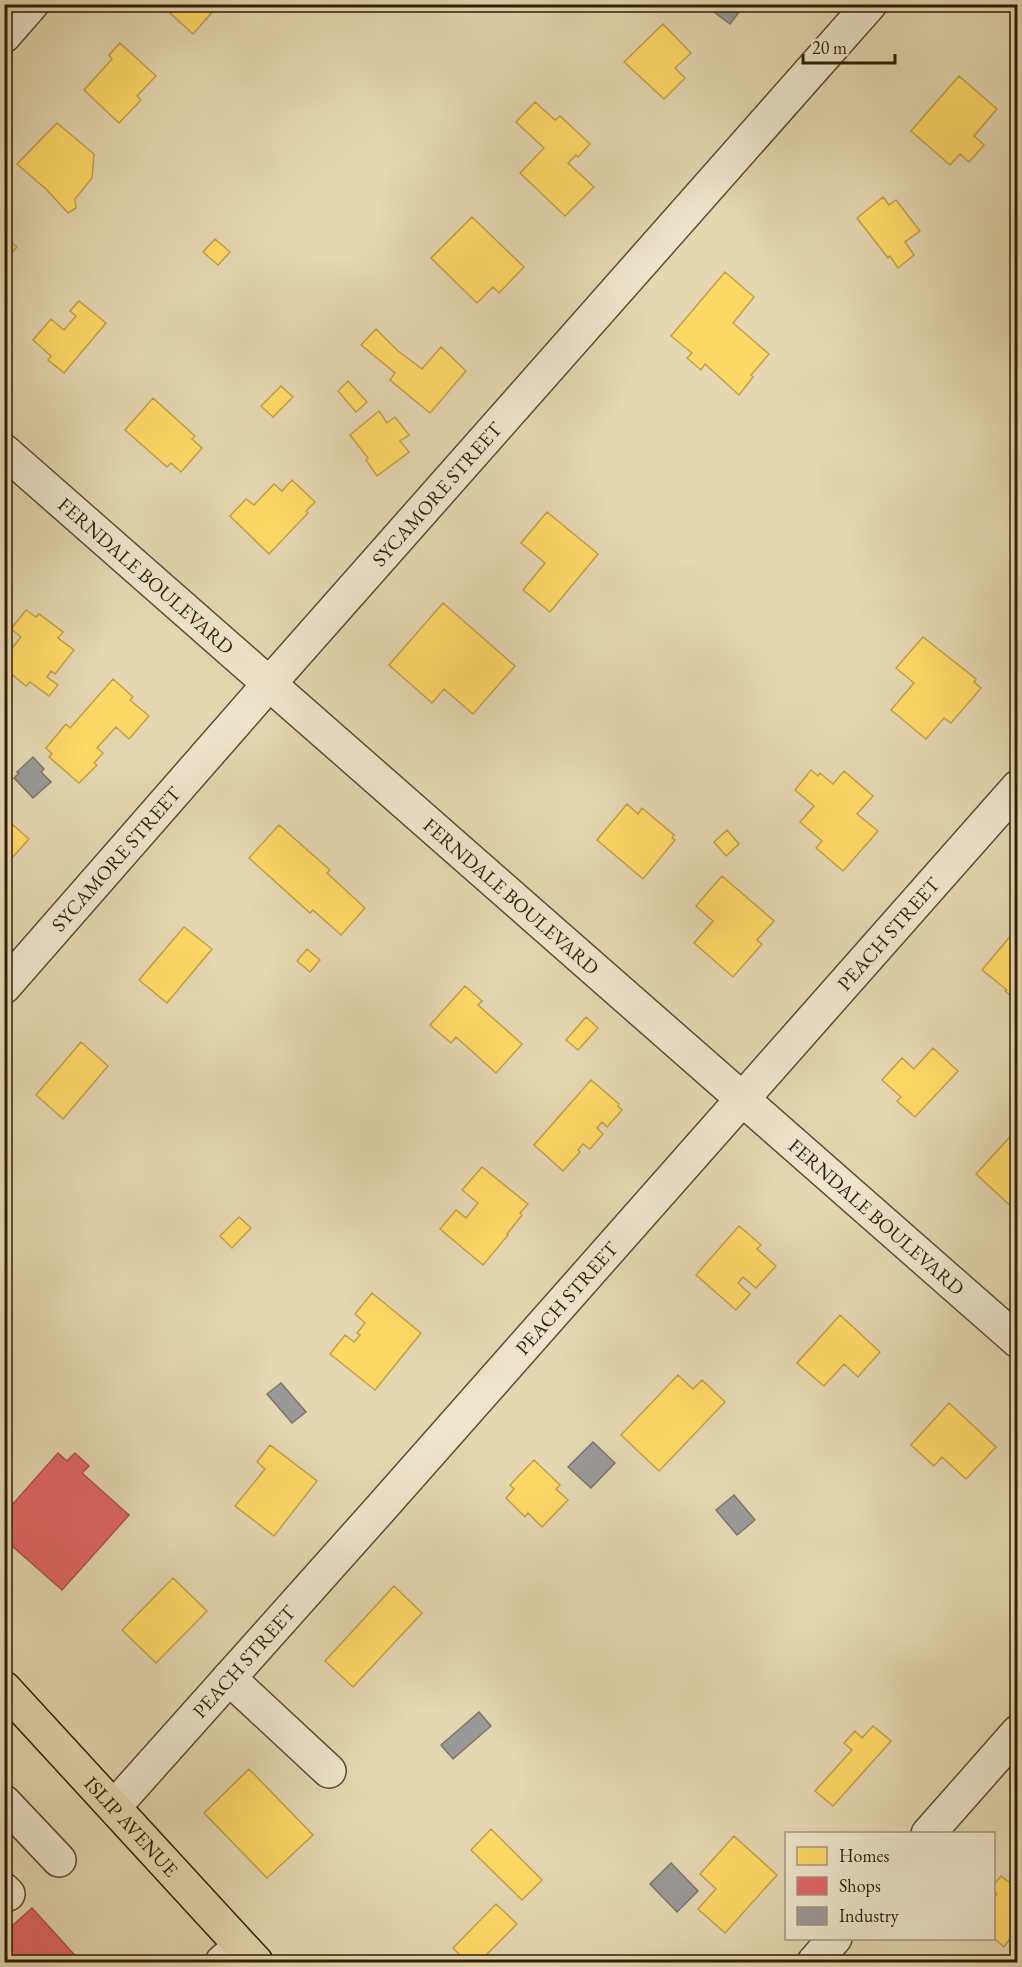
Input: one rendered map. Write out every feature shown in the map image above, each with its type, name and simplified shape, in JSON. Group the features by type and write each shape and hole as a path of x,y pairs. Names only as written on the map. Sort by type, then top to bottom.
{"main road":[{"name":"ISLIP AVENUE","path":"7,1695 114,1807 240,1957"}],"street":[{"path":"4,36 32,4"},
{"name":"SYCAMORE STREET","path":"4,987 870,4"},
{"name":"FERNDALE BOULEVARD","path":"4,451 1017,1341"},
{"name":"PEACH STREET","path":"114,1807 1017,787"},
{"path":"229,1678 329,1772"},
{"path":"929,1832 1017,1732"},
{"path":"4,1802 59,1860"},
{"path":"814,1962 833,1940"}],"building: Homes":[{"path":"160,4 214,4 212,6 215,9 193,34"},
{"path":"663,24 691,53 675,68 685,78 664,99 624,62"},
{"path":"120,43 156,76 137,96 141,100 119,123 84,90 112,59 109,55"},
{"path":"959,76 997,109 974,136 984,145 969,162 960,154 950,165 911,131"},
{"path":"535,102 555,120 560,116 590,144 578,157 576,155 568,163 594,187 565,216 520,173 544,148 516,122"},
{"path":"57,123 94,154 92,178 75,199 76,208 68,213 47,190 17,164"},
{"path":"883,197 889,205 896,200 920,231 905,242 914,255 898,268 857,218"},
{"path":"472,217 524,267 499,293 493,287 477,303 431,258"},
{"path":"4,237 17,247 4,261"},
{"path":"215,239 230,252 218,265 203,252"},
{"path":"725,272 754,297 733,323 769,354 751,375 753,377 739,395 705,364 701,370 687,358 692,353 671,336"},
{"path":"79,301 106,323 64,373 48,360 51,356 33,340 51,319 64,330 76,316 70,311"},
{"path":"376,329 398,351 422,369 441,347 466,371 430,413 390,380 395,373 361,345"},
{"path":"348,381 367,402 356,412 338,391"},
{"path":"281,386 293,397 273,417 261,406"},
{"path":"153,398 195,436 192,439 202,448 181,472 171,463 167,467 125,430"},
{"path":"379,411 387,423 395,417 409,435 400,441 409,452 377,476 366,460 368,458 350,435"},
{"path":"292,480 315,502 306,511 308,513 269,554 230,516 246,499 254,505 274,484 282,491"},
{"path":"547,512 598,554 550,612 523,590 545,563 521,543"},
{"path":"443,603 515,666 473,714 444,689 432,703 389,665"},
{"path":"26,610 36,617 39,614 63,632 58,638 74,650 55,674 51,671 47,677 58,685 49,696 30,682 26,686 4,668 4,658 21,637 11,629"},
{"path":"923,637 976,679 974,682 981,688 951,723 944,718 926,739 891,710 914,683 896,668"},
{"path":"113,679 133,697 130,700 149,716 129,739 116,727 97,748 103,753 94,763 97,765 79,783 49,757 52,754 46,748 66,724 70,728"},
{"path":"811,770 818,776 820,773 833,784 844,771 873,796 857,814 878,831 843,871 816,848 822,841 800,822 814,806 795,790"},
{"path":"627,804 638,814 642,808 674,835 672,838 675,840 643,879 597,840"},
{"path":"4,817 29,839 12,858 8,854 4,858"},
{"path":"279,825 330,870 327,873 365,908 341,935 313,910 310,913 249,858"},
{"path":"727,830 739,844 726,856 714,842"},
{"path":"722,876 774,921 757,940 762,944 733,977 694,943 713,921 696,906"},
{"path":"184,927 212,949 167,1003 139,980"},
{"path":"1018,927 1018,1000 1017,1001 982,970"},
{"path":"307,949 320,960 310,972 297,961"},
{"path":"465,986 482,1001 478,1005 522,1044 496,1073 456,1037 451,1043 430,1025"},
{"path":"586,1017 598,1028 578,1050 566,1040"},
{"path":"81,1042 108,1066 63,1119 36,1095"},
{"path":"933,1048 958,1071 915,1117 897,1101 901,1097 882,1080 902,1058 914,1069"},
{"path":"591,1080 619,1104 622,1110 607,1127 602,1122 597,1128 603,1134 590,1149 583,1144 578,1150 580,1152 563,1171 534,1145"},
{"path":"1018,1128 1018,1205 1014,1209 976,1174"},
{"path":"482,1167 528,1204 520,1213 522,1215 508,1235 483,1265 440,1229 456,1210 466,1218 478,1203 462,1190"},
{"path":"239,1217 251,1228 232,1248 220,1236"},
{"path":"739,1226 761,1245 757,1249 776,1266 756,1288 743,1277 738,1283 750,1294 736,1310 696,1275"},
{"path":"372,1293 421,1333 375,1390 330,1354 345,1335 354,1342 360,1335 357,1333 365,1323 355,1314"},
{"path":"840,1315 880,1352 858,1377 844,1364 824,1386 797,1363"},
{"path":"678,1375 693,1389 702,1380 725,1402 659,1471 621,1435"},
{"path":"949,1403 996,1447 966,1479 942,1457 934,1466 911,1445"},
{"path":"270,1445 317,1481 274,1536 235,1506 265,1469 257,1462"},
{"path":"534,1460 560,1485 556,1489 568,1500 542,1527 528,1513 525,1517 506,1498 514,1489 510,1485"},
{"path":"173,1578 207,1611 156,1663 122,1630"},
{"path":"394,1586 422,1613 353,1687 325,1661"},
{"path":"873,1726 891,1741 833,1806 815,1791 852,1750 844,1743 855,1731 862,1738"},
{"path":"249,1769 313,1835 267,1878 204,1813"},
{"path":"491,1829 542,1880 522,1900 471,1850"},
{"path":"734,1836 777,1875 725,1933 698,1909 716,1889 700,1874"},
{"path":"1018,1872 1018,1941 1012,1936 1004,1947 995,1939 995,1897 997,1894 995,1884 1001,1876 1009,1882"},
{"path":"496,1904 517,1924 479,1962 467,1962 453,1948"}],"building: Shops":[{"path":"58,1453 67,1461 75,1453 89,1466 82,1473 129,1515 62,1590 4,1539 4,1514"},
{"path":"32,1908 81,1962 4,1962 4,1933"}],"building: Industry":[{"path":"713,4 745,4 730,24 710,9"},
{"path":"33,757 44,769 41,772 51,782 33,798 14,778 19,773 17,772"},
{"path":"281,1383 306,1412 292,1423 267,1394"},
{"path":"593,1442 615,1463 591,1488 568,1467"},
{"path":"734,1495 755,1520 737,1535 716,1510"},
{"path":"479,1712 491,1726 453,1759 441,1745"},
{"path":"671,1863 698,1891 677,1912 650,1884"}]}
